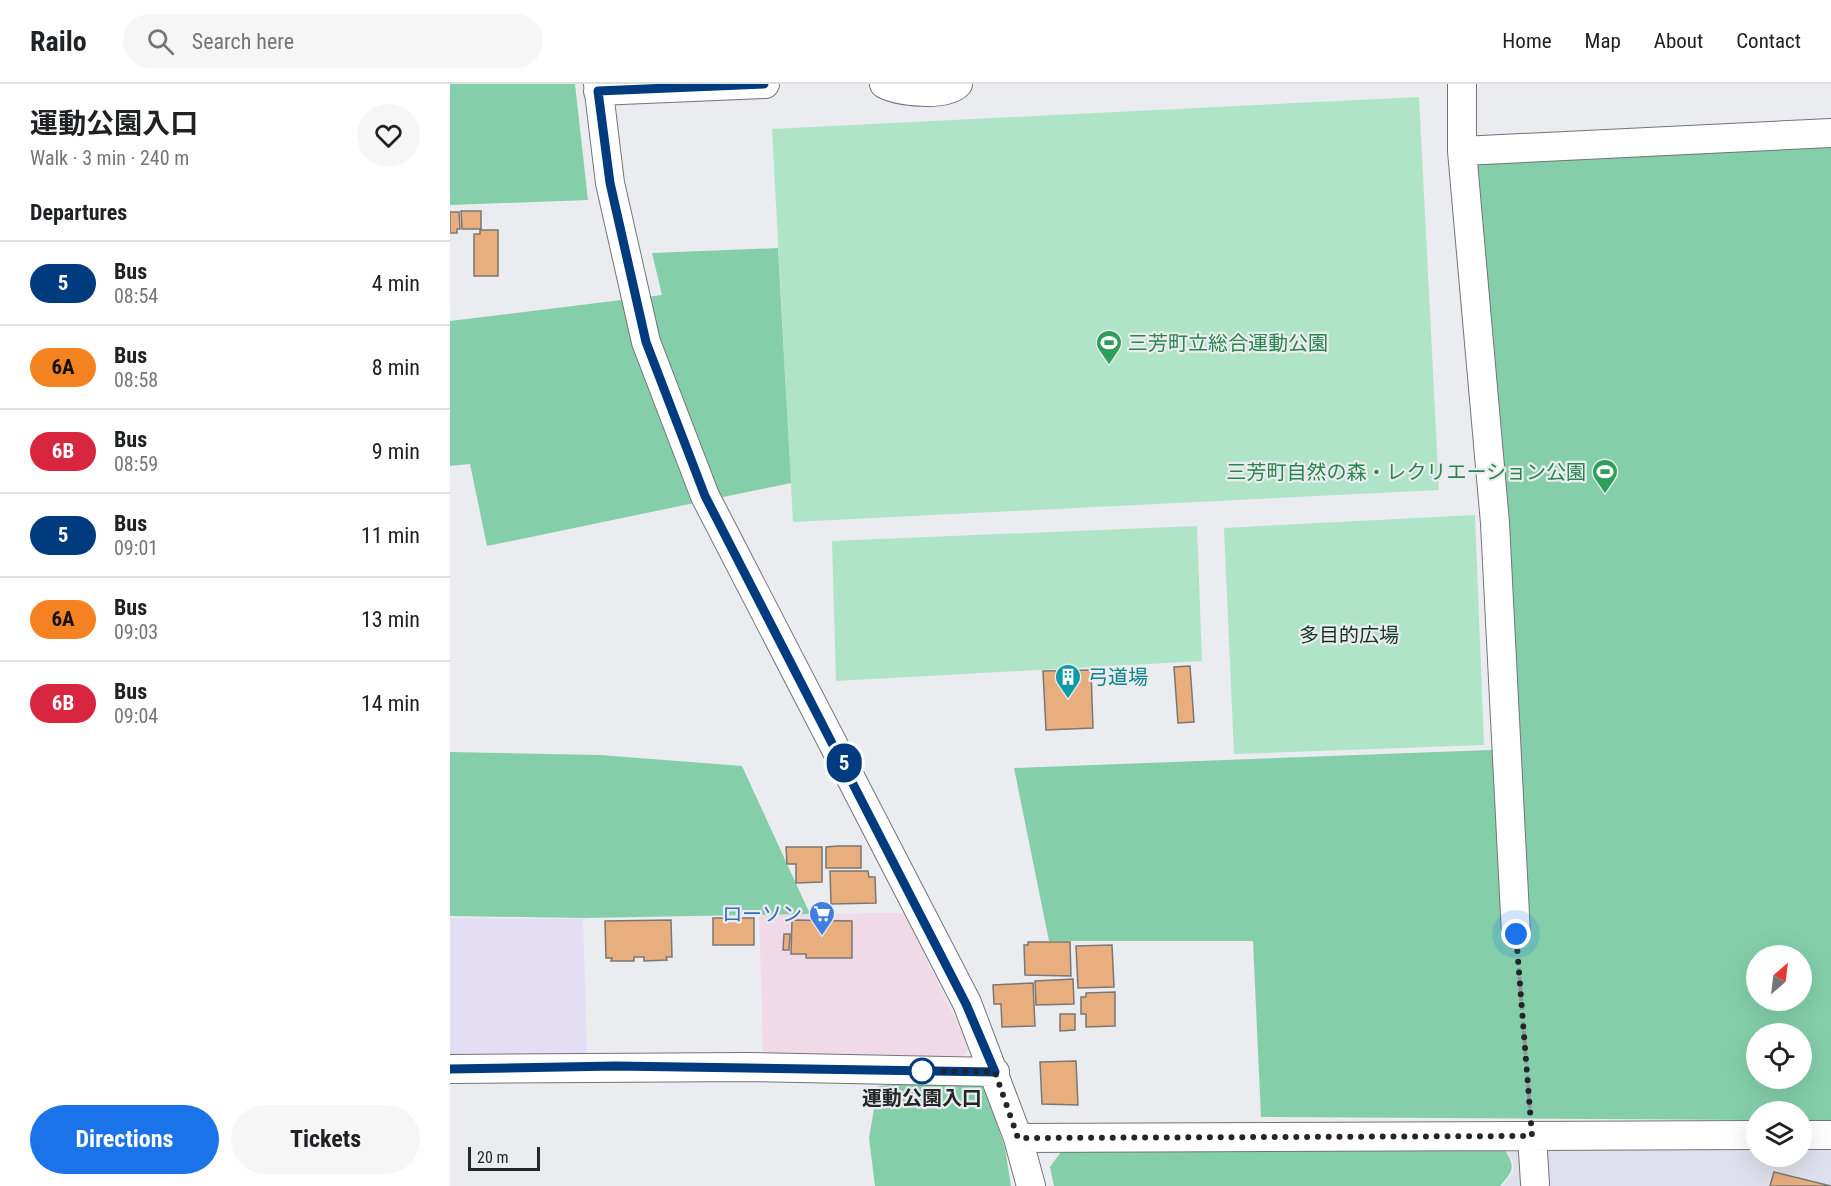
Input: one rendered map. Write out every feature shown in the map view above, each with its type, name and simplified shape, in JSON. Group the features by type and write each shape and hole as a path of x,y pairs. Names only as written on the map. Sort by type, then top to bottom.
{"street":[{"path":"765,84 598,87 610,183 646,342 705,496 966,1004 995,1072 1018,1138 1031,1186"},
{"path":"884,84 903,92 949,90 958,84"},
{"path":"1462,84 1462,151 1495,523 1516,934"},
{"path":"1462,151 1831,133"},
{"path":"450,1069 748,1067 995,1072"},
{"path":"1018,1138 1746,1135"},
{"path":"1812,1135 1831,1135"},
{"path":"1532,1136 1540,1185"}],"path":[{"path":"1516,934 1532,1136"}],"shaded area":[{"path":"904,913 969,1047 959,1062 763,1054 759,914"},
{"path":"450,918 583,919 587,1055 450,1058"},
{"path":"1506,1149 1746,1149 1746,1167 1812,1167 1812,1149 1831,1149 1831,1186 1502,1186 1513,1173 1514,1163"}],"green space":[{"path":"450,84 575,84 588,200 450,205"},
{"name":"三芳町立総合運動公園","path":"1419,97 1439,490 793,522 772,129"},
{"path":"1831,141 1831,1120 1812,1120 1812,1101 1746,1101 1746,1120 1261,1117 1253,941 1049,941 1014,768 1517,749 1473,158"},
{"path":"778,248 791,483 487,546 470,464 450,466 450,321 662,295 652,253"},
{"name":"多目的広場","path":"1475,515 1484,745 1234,754 1224,528"},
{"path":"1197,526 1202,661 836,681 832,541"},
{"path":"450,752 600,755 742,766 810,914 583,918 450,916"},
{"path":"912,1083 984,1086 1005,1148 1011,1186 875,1186 869,1138 878,1086"},
{"path":"1504,1148 1512,1168 1500,1186 1054,1186 1050,1167 1063,1149"}],"building":[{"path":"461,211 481,211 481,229 462,229"},
{"path":"450,212 459,212 460,229 457,229 457,233 450,233"},
{"path":"480,230 498,230 498,276 474,276 474,234 480,234"},
{"path":"1190,666 1194,722 1178,723 1174,667"},
{"name":"弓道場","path":"1091,670 1093,728 1046,730 1043,671"},
{"path":"861,846 861,868 826,868 826,847"},
{"path":"786,847 822,847 822,882 796,883 796,864 787,864"},
{"path":"830,871 868,871 869,877 875,877 876,903 831,904"},
{"path":"713,918 754,918 754,945 713,945"},
{"path":"671,920 672,957 666,957 667,960 644,961 644,957 634,957 634,961 611,961 612,958 606,958 605,921"},
{"name":"ローソン","path":"792,920 852,921 852,958 806,958 806,954 791,954"},
{"path":"784,934 790,934 789,950 783,950"},
{"path":"1028,942 1070,942 1071,976 1025,975 1024,945 1028,945"},
{"path":"1112,945 1114,987 1078,988 1076,946"},
{"path":"1073,979 1074,1004 1036,1005 1035,981"},
{"path":"1033,983 1035,1026 1002,1027 1001,1004 994,1004 993,985"},
{"path":"1115,992 1115,1026 1086,1027 1086,1014 1081,1014 1081,997 1086,997 1086,993"},
{"path":"1060,1014 1075,1014 1075,1030 1060,1031"},
{"path":"1076,1061 1078,1105 1042,1104 1040,1062"},
{"path":"1774,1172 1831,1186 1770,1186"}],"bus line":[{"name":"5","path":"450,1069 616,1066 995,1072 966,1004 705,496 646,342 610,183 598,91 764,84"}],"place":[{"name":"三芳町立総合運動公園","path":"1109,366"},
{"name":"三芳町自然の森・レクリエーション公園","path":"1605,495"},
{"name":"弓道場","path":"1068,700"},
{"name":"ローソン","path":"822,937"},
{"name":"運動公園入口","path":"922,1071"}],"route":[{"path":"922,1071 995,1072 1018,1138 1532,1136 1516,934"}]}
